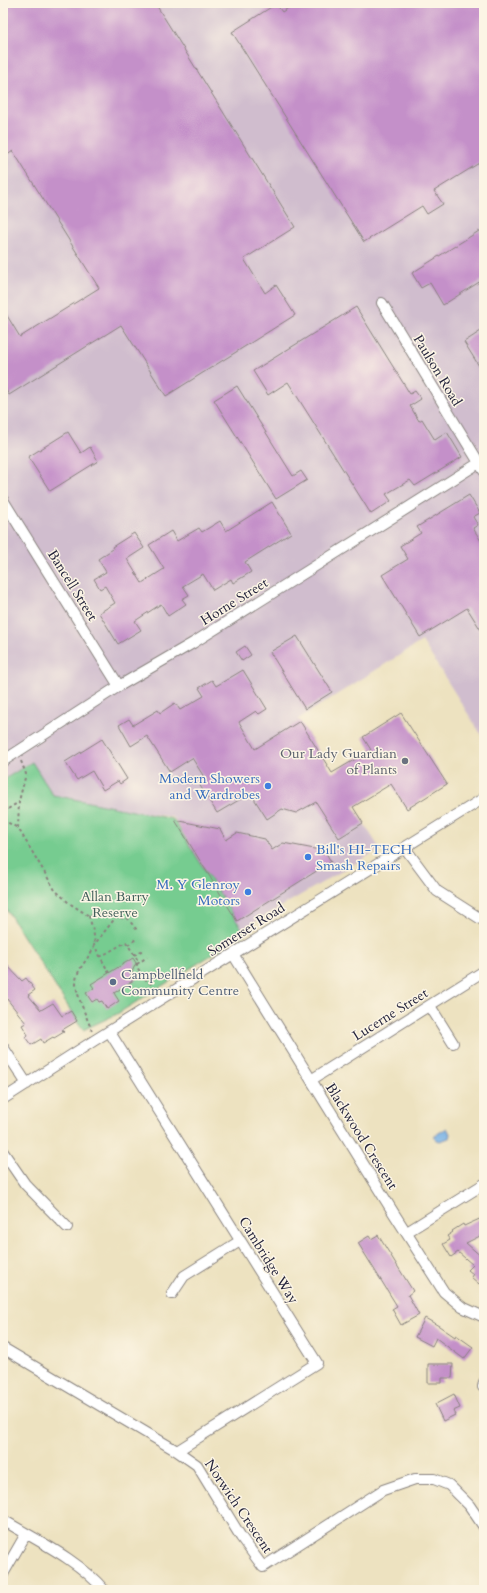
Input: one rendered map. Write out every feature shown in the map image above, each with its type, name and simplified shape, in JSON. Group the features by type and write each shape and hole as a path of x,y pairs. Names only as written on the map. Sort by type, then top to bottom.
{"street":[{"name":"Paulson Road","path":"382,303 481,467"},
{"name":"Horne Street","path":"3,761 119,686 193,643 481,467"},
{"name":"Bancell Street","path":"3,500 119,686"},
{"name":"Somerset Road","path":"3,1099 109,1031 484,798"},
{"path":"405,848 437,891 484,921"},
{"name":"Blackwood Crescent","path":"233,954 444,1292 462,1307 484,1317"},
{"name":"Lucerne Street","path":"311,1080 484,971"},
{"path":"430,1006 453,1043"},
{"name":"Cambridge Way","path":"109,1031 317,1363 178,1451"},
{"path":"3,1047 27,1084"},
{"path":"3,1152 25,1184 67,1227"},
{"path":"407,1232 484,1184"},
{"path":"172,1294 184,1276 240,1240"},
{"name":"Norwich Crescent","path":"3,1348 178,1451 197,1465 241,1537 263,1567 383,1490 415,1479 434,1479 449,1485 469,1505 484,1527"},
{"path":"3,1520 78,1567 104,1590"},
{"path":"3,1574 26,1534"}],"path":[{"path":"17,752 26,774 19,801 18,828"},
{"path":"3,812 19,801"},
{"path":"3,820 18,828 55,890 69,903 89,916 93,930 94,945 108,973"},
{"path":"89,916 97,914 128,918 137,930"},
{"path":"96,1040 80,998 76,982 81,968 94,945 116,917"},
{"path":"128,945 136,940"},
{"path":"100,958 126,942 137,959 137,966 144,978 158,990 163,998"},
{"path":"134,955 143,950"},
{"path":"137,964 147,957"}],"shaded area":[{"path":"3,3 484,3 484,739 422,641 298,719 380,849 242,929 173,817 50,799 31,762 3,780"}],"green space":[{"name":"Allan Barry Reserve","path":"32,762 53,795 173,819 245,934 117,1014 83,1030 3,904 3,780"}],"water":[{"path":"447,1128 450,1134 449,1138 440,1141 437,1140 434,1136"}],"building":[{"path":"3,3 105,3 107,6 112,3 155,3 295,227 244,259 265,293 276,285 295,315 166,396 121,325 9,395 3,385 3,309 20,337 99,288 13,151 3,158"},
{"path":"296,3 484,3 484,160 434,191 443,204 427,214 422,206 364,242 232,32 276,4 282,12"},
{"path":"479,231 484,240 484,279 443,305 430,283 421,288 412,273"},
{"path":"356,307 410,394 415,391 421,399 410,406 419,421 422,419 435,440 447,432 462,457 415,486 410,480 386,494 391,501 371,514 288,382 268,395 253,371"},
{"path":"484,329 484,374 464,342"},
{"path":"237,386 293,476 301,471 307,480 276,499 214,400"},
{"path":"68,432 81,453 90,447 98,461 50,491 28,457"},
{"path":"469,495 480,513 473,517 478,525 473,528 484,546 484,635 467,608 420,637 382,575 408,559 400,546 421,533 417,527"},
{"path":"272,502 291,533 245,562 251,572 233,583 231,579 213,590 203,574 183,586 189,595 182,599 186,604 168,616 161,604 135,621 141,630 118,644 99,613 115,603 105,586 100,589 94,579 106,572 98,559 113,549 112,547 134,533 144,548 127,559 142,583 164,569 149,545 171,531 177,541 199,528 202,532 220,521 226,531"},
{"path":"297,636 332,692 305,709 270,652"},
{"path":"245,646 251,655 242,661 236,652"},
{"path":"243,670 267,709 259,714 256,711 239,722 255,749 300,721 332,773 371,750 363,737 401,713 447,784 407,809 391,784 353,807 363,823 339,838 316,802 296,813 282,809 267,819 251,794 249,794 217,813 199,784 206,780 192,758 170,772 147,736 131,746 119,725 129,719 133,725 158,710 160,713 175,703 180,710 204,696 199,688 212,680 216,686"},
{"path":"102,739 127,779 120,784 118,781 103,790 92,771 77,780 65,762"},
{"path":"175,820 220,829 226,840 237,833 265,839 272,850 283,843 325,851 331,862 237,921"},
{"name":"Campbellfield Community Centre","path":"133,958 136,963 132,972 137,978 114,993 119,1001 107,1009 102,1001 99,1002 97,999 92,1002 86,993 94,988 91,984"},
{"path":"3,961 22,981 26,978 35,990 28,995 41,1010 53,1003 62,1016 71,1011 77,1021 62,1030 64,1032 54,1038 53,1037 43,1043 41,1039 31,1045 25,1037 28,1035 22,1025 26,1023 3,994"},
{"path":"484,1217 484,1234 466,1243 484,1259 484,1278 479,1284 471,1277 473,1274 468,1270 473,1265 458,1252 451,1257 443,1244 450,1240 447,1236 453,1232 452,1231 463,1224 464,1226"},
{"path":"378,1235 413,1291 408,1295 419,1315 401,1325 392,1309 397,1306 358,1243 369,1236 371,1239"},
{"path":"425,1318 455,1337 456,1335 473,1347 464,1359 436,1338 432,1346 415,1337"},
{"path":"428,1364 453,1364 452,1378 442,1378 442,1383 428,1383"},
{"path":"454,1394 460,1408 453,1411 455,1415 443,1421 435,1404"}],"place":[{"name":"Our Lady Guardian of Plants","path":"405,761"},
{"name":"Modern Showers and Wardrobes","path":"268,786"},
{"name":"Bill's HI-TECH Smash Repairs","path":"308,857"},
{"name":"M. Y Glenroy Motors","path":"248,892"},
{"name":"Campbellfield Community Centre","path":"113,982"}]}
